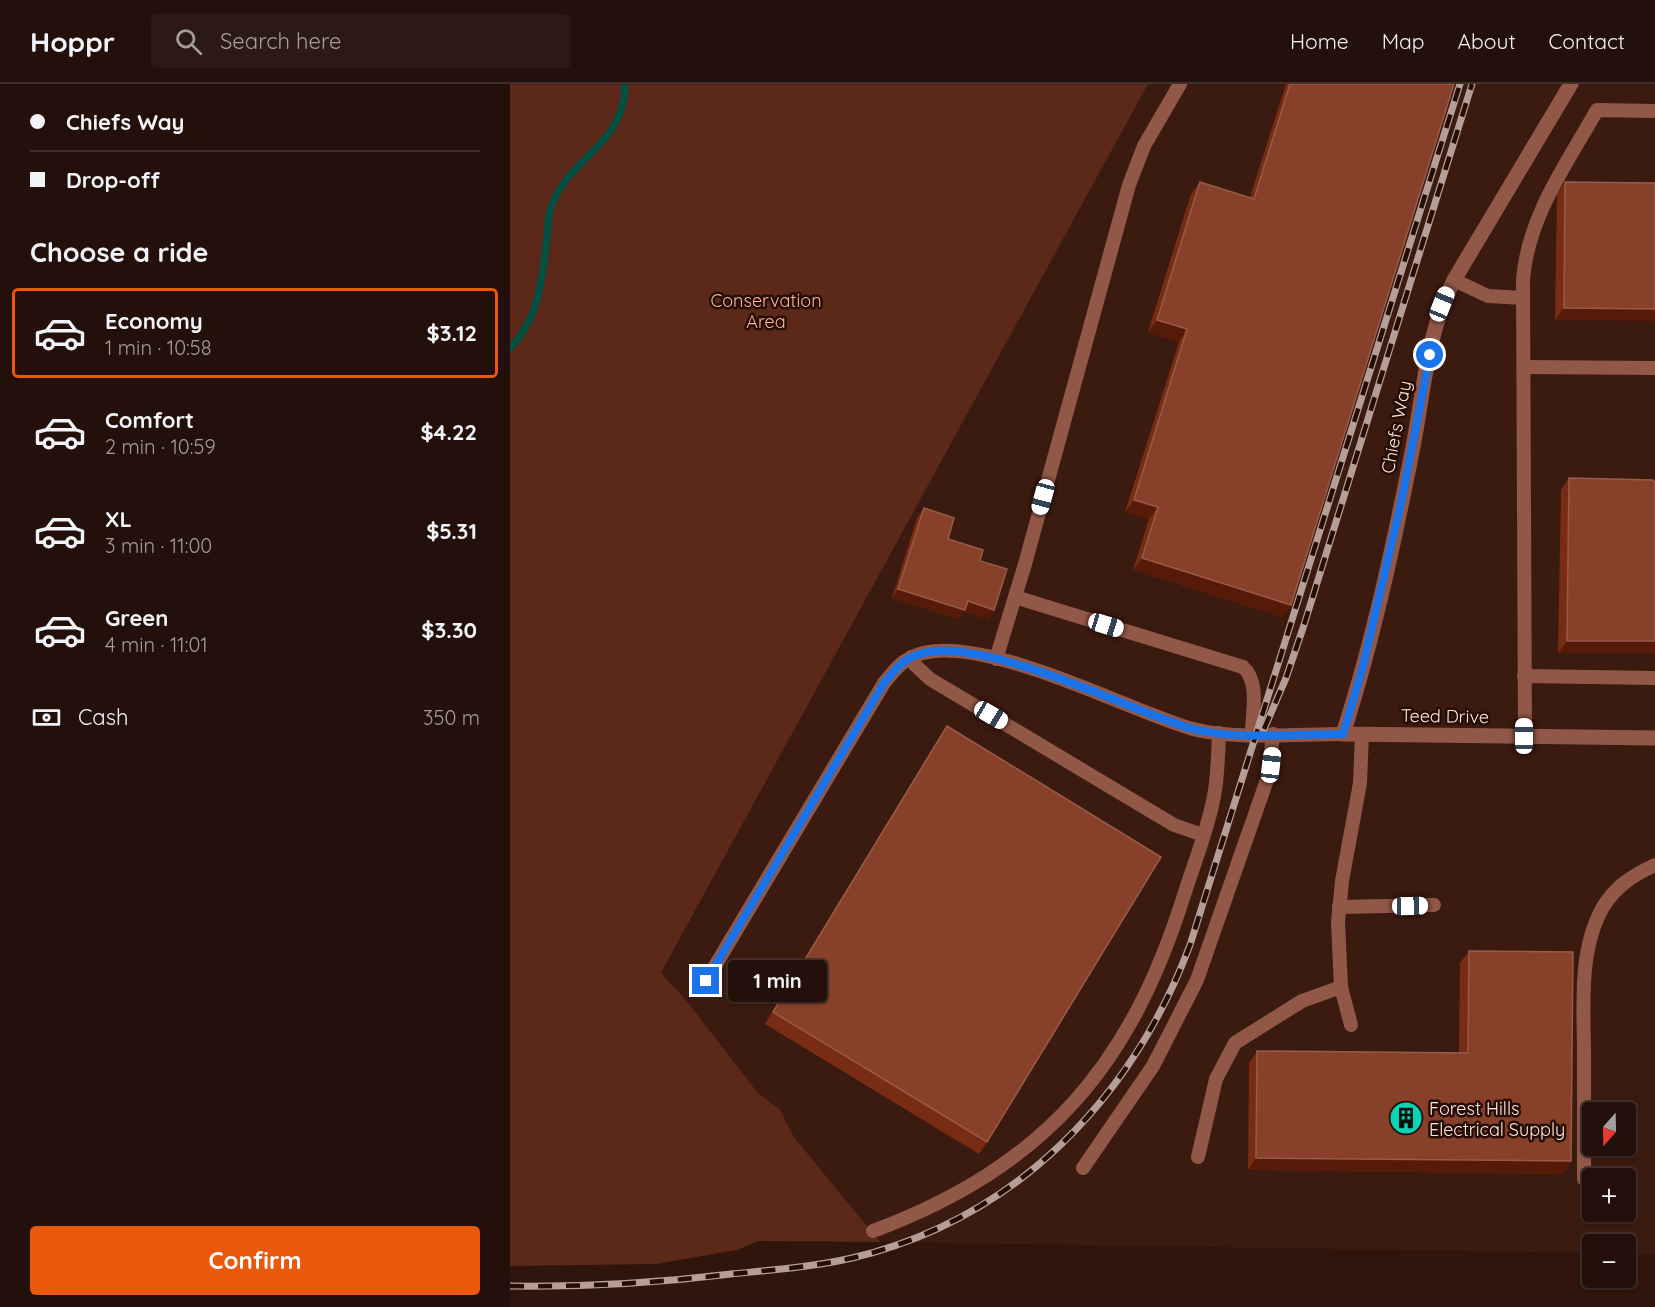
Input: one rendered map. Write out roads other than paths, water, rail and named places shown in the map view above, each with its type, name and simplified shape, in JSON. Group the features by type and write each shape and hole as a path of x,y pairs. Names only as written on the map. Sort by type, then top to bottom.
{"street":[{"name":"Chiefs Way","path":"1343,734 1362,670 1401,503 1434,334 1454,280 1571,84"},
{"name":"Teed Drive","path":"1343,734 1655,738"}],"lane":[{"path":"996,659 1129,185 1144,146 1180,84"},
{"path":"1524,736 1524,267 1534,225 1597,110 1655,111"},
{"path":"1454,280 1488,296 1523,298"},
{"path":"1524,367 1655,368"},
{"path":"1015,597 1243,667 1252,678 1252,734"},
{"path":"706,981 884,683 911,657 948,652 996,659 1064,680 1191,728 1220,733 1343,734"},
{"path":"911,657 930,679 1174,825 1203,835"},
{"path":"1524,676 1655,678"},
{"path":"873,1231 927,1209 979,1182 1023,1150 1085,1090 1119,1045 1149,992 1170,938 1203,835 1216,784 1220,733"},
{"path":"1083,1168 1153,1066 1197,980 1268,777 1273,734"},
{"path":"1351,1026 1341,987 1339,907 1360,783 1362,735"},
{"path":"1584,1168 1584,995 1587,959 1596,925 1610,896 1634,875 1655,865"},
{"path":"1339,907 1434,905"},
{"path":"1198,1157 1216,1079 1235,1043 1302,1001 1341,987"}],"waterway":[{"path":"510,348 528,324 534,310 543,267 550,210 569,176 606,137 616,123 625,84"}],"railway":[{"path":"510,1286 648,1282 792,1268 852,1258 911,1240 966,1214 1016,1182 1061,1145 1101,1101 1136,1053 1166,1001 1190,945 1460,84"},
{"path":"1264,729 1286,678 1304,625 1472,84"}],"place":[{"name":"Forest Hills Electrical Supply","path":"1406,1118"}],"park label":[{"name":"Conservation Area","path":"766,310"}]}
